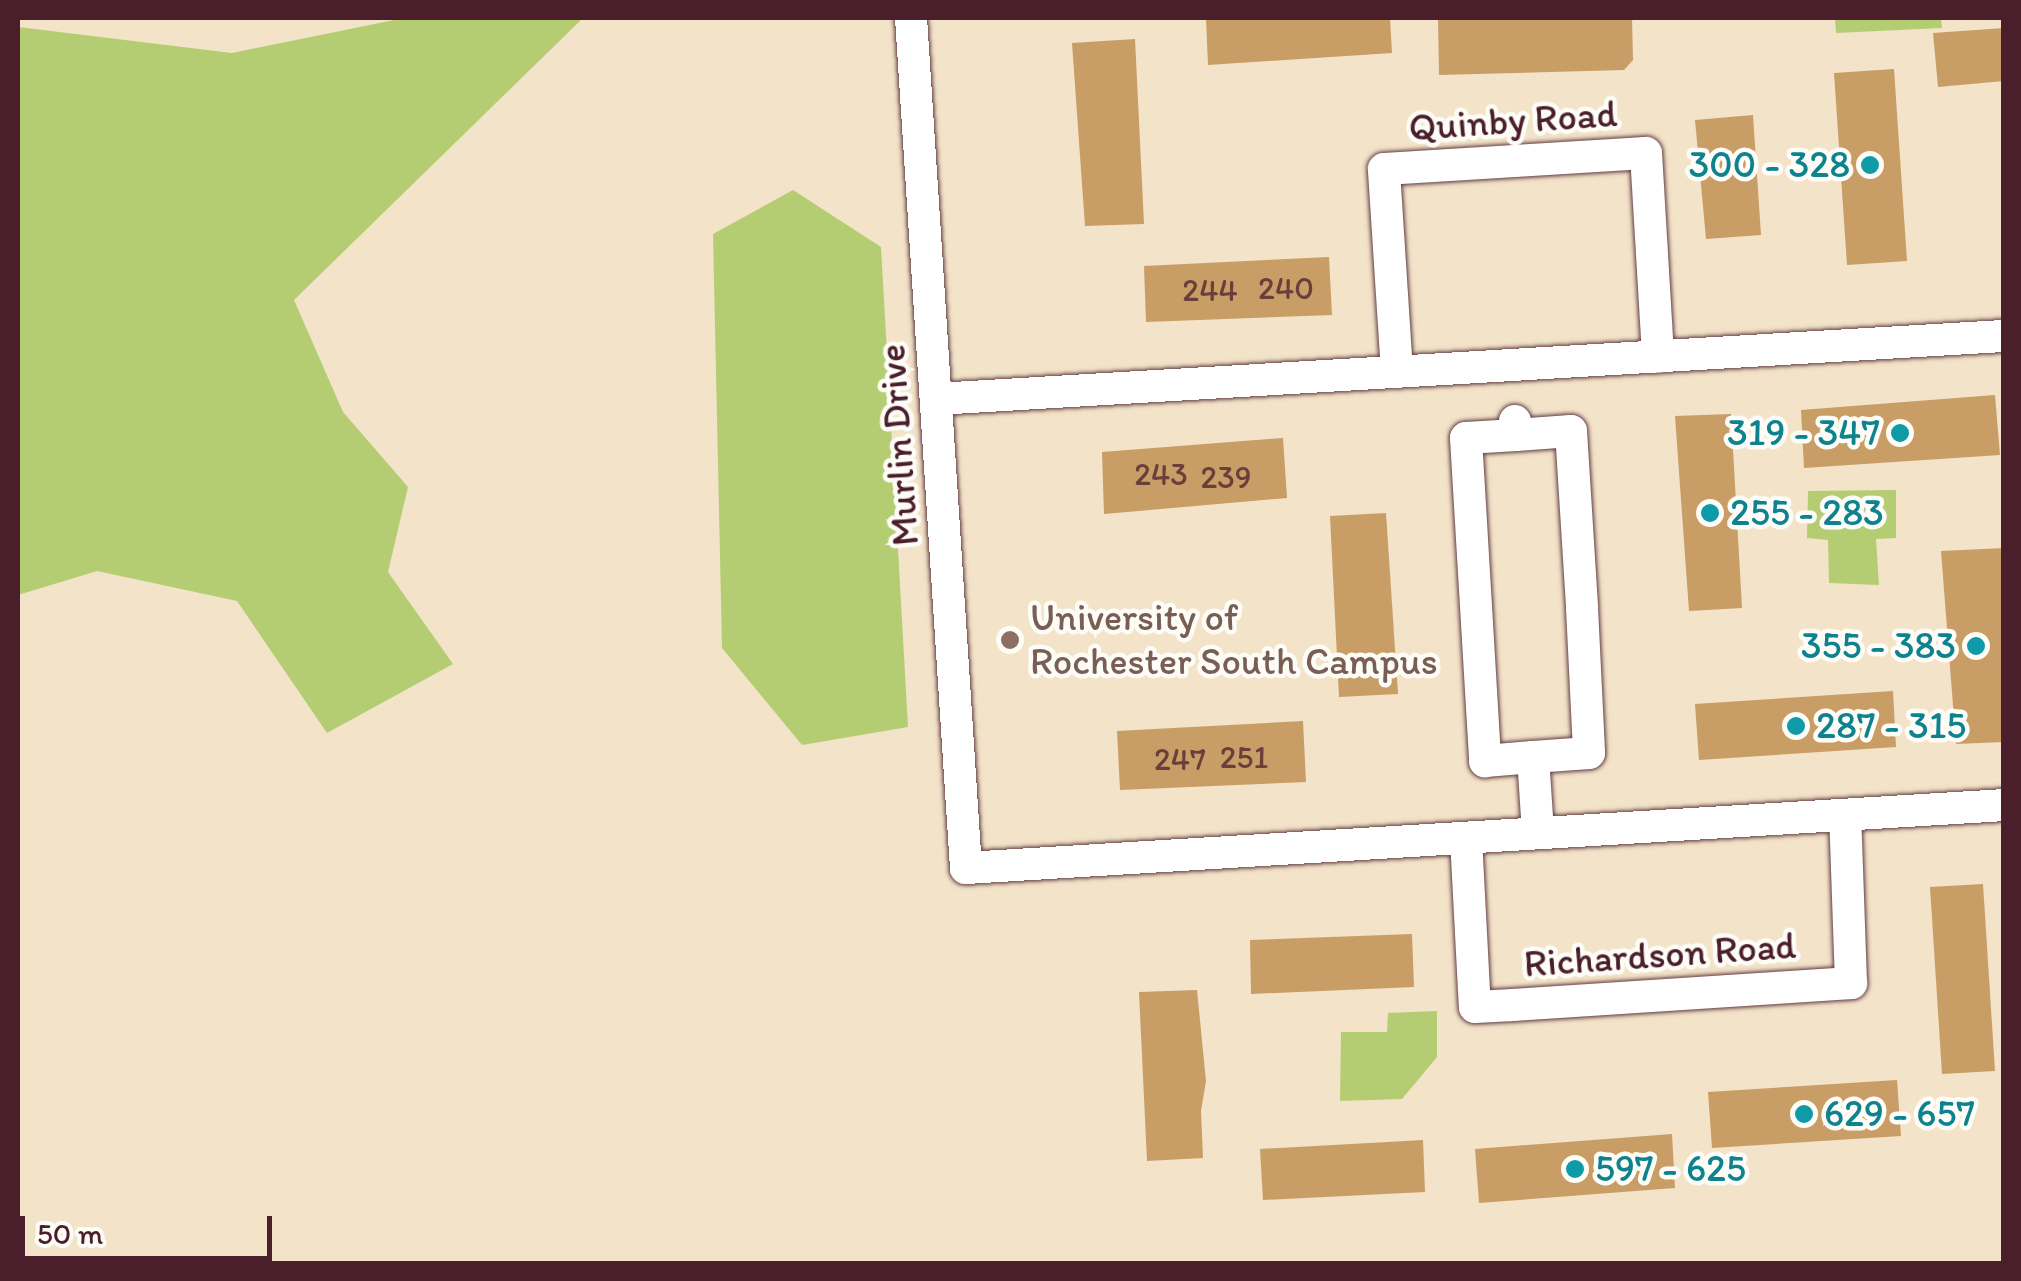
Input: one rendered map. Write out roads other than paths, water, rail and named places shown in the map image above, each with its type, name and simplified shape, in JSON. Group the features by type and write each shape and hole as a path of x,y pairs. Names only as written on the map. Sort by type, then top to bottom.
{"street":[{"name":"Murlin Drive","path":"911,18 966,868 1466,838"},
{"name":"Quinby Road","path":"1397,372 1384,169 1628,154 1646,153 1658,357"},
{"path":"936,400 2004,336"},
{"path":"1516,428 1571,431 1583,626 1589,753 1533,757 1484,761 1466,438 1516,428"},
{"path":"1533,757 1538,833"},
{"path":"1466,838 2004,805"},
{"name":"Richardson Road","path":"1466,838 1475,1007 1531,1004 1852,983 1845,815"}],"place":[{"name":"300 - 328","path":"1870,165"},
{"name":"319 - 347","path":"1900,433"},
{"name":"255 - 283","path":"1710,513"},
{"name":"University of Rochester South Campus","path":"1010,640"},
{"name":"355 - 383","path":"1976,646"},
{"name":"287 - 315","path":"1796,726"},
{"name":"629 - 657","path":"1804,1114"},
{"name":"597 - 625","path":"1575,1169"}]}
